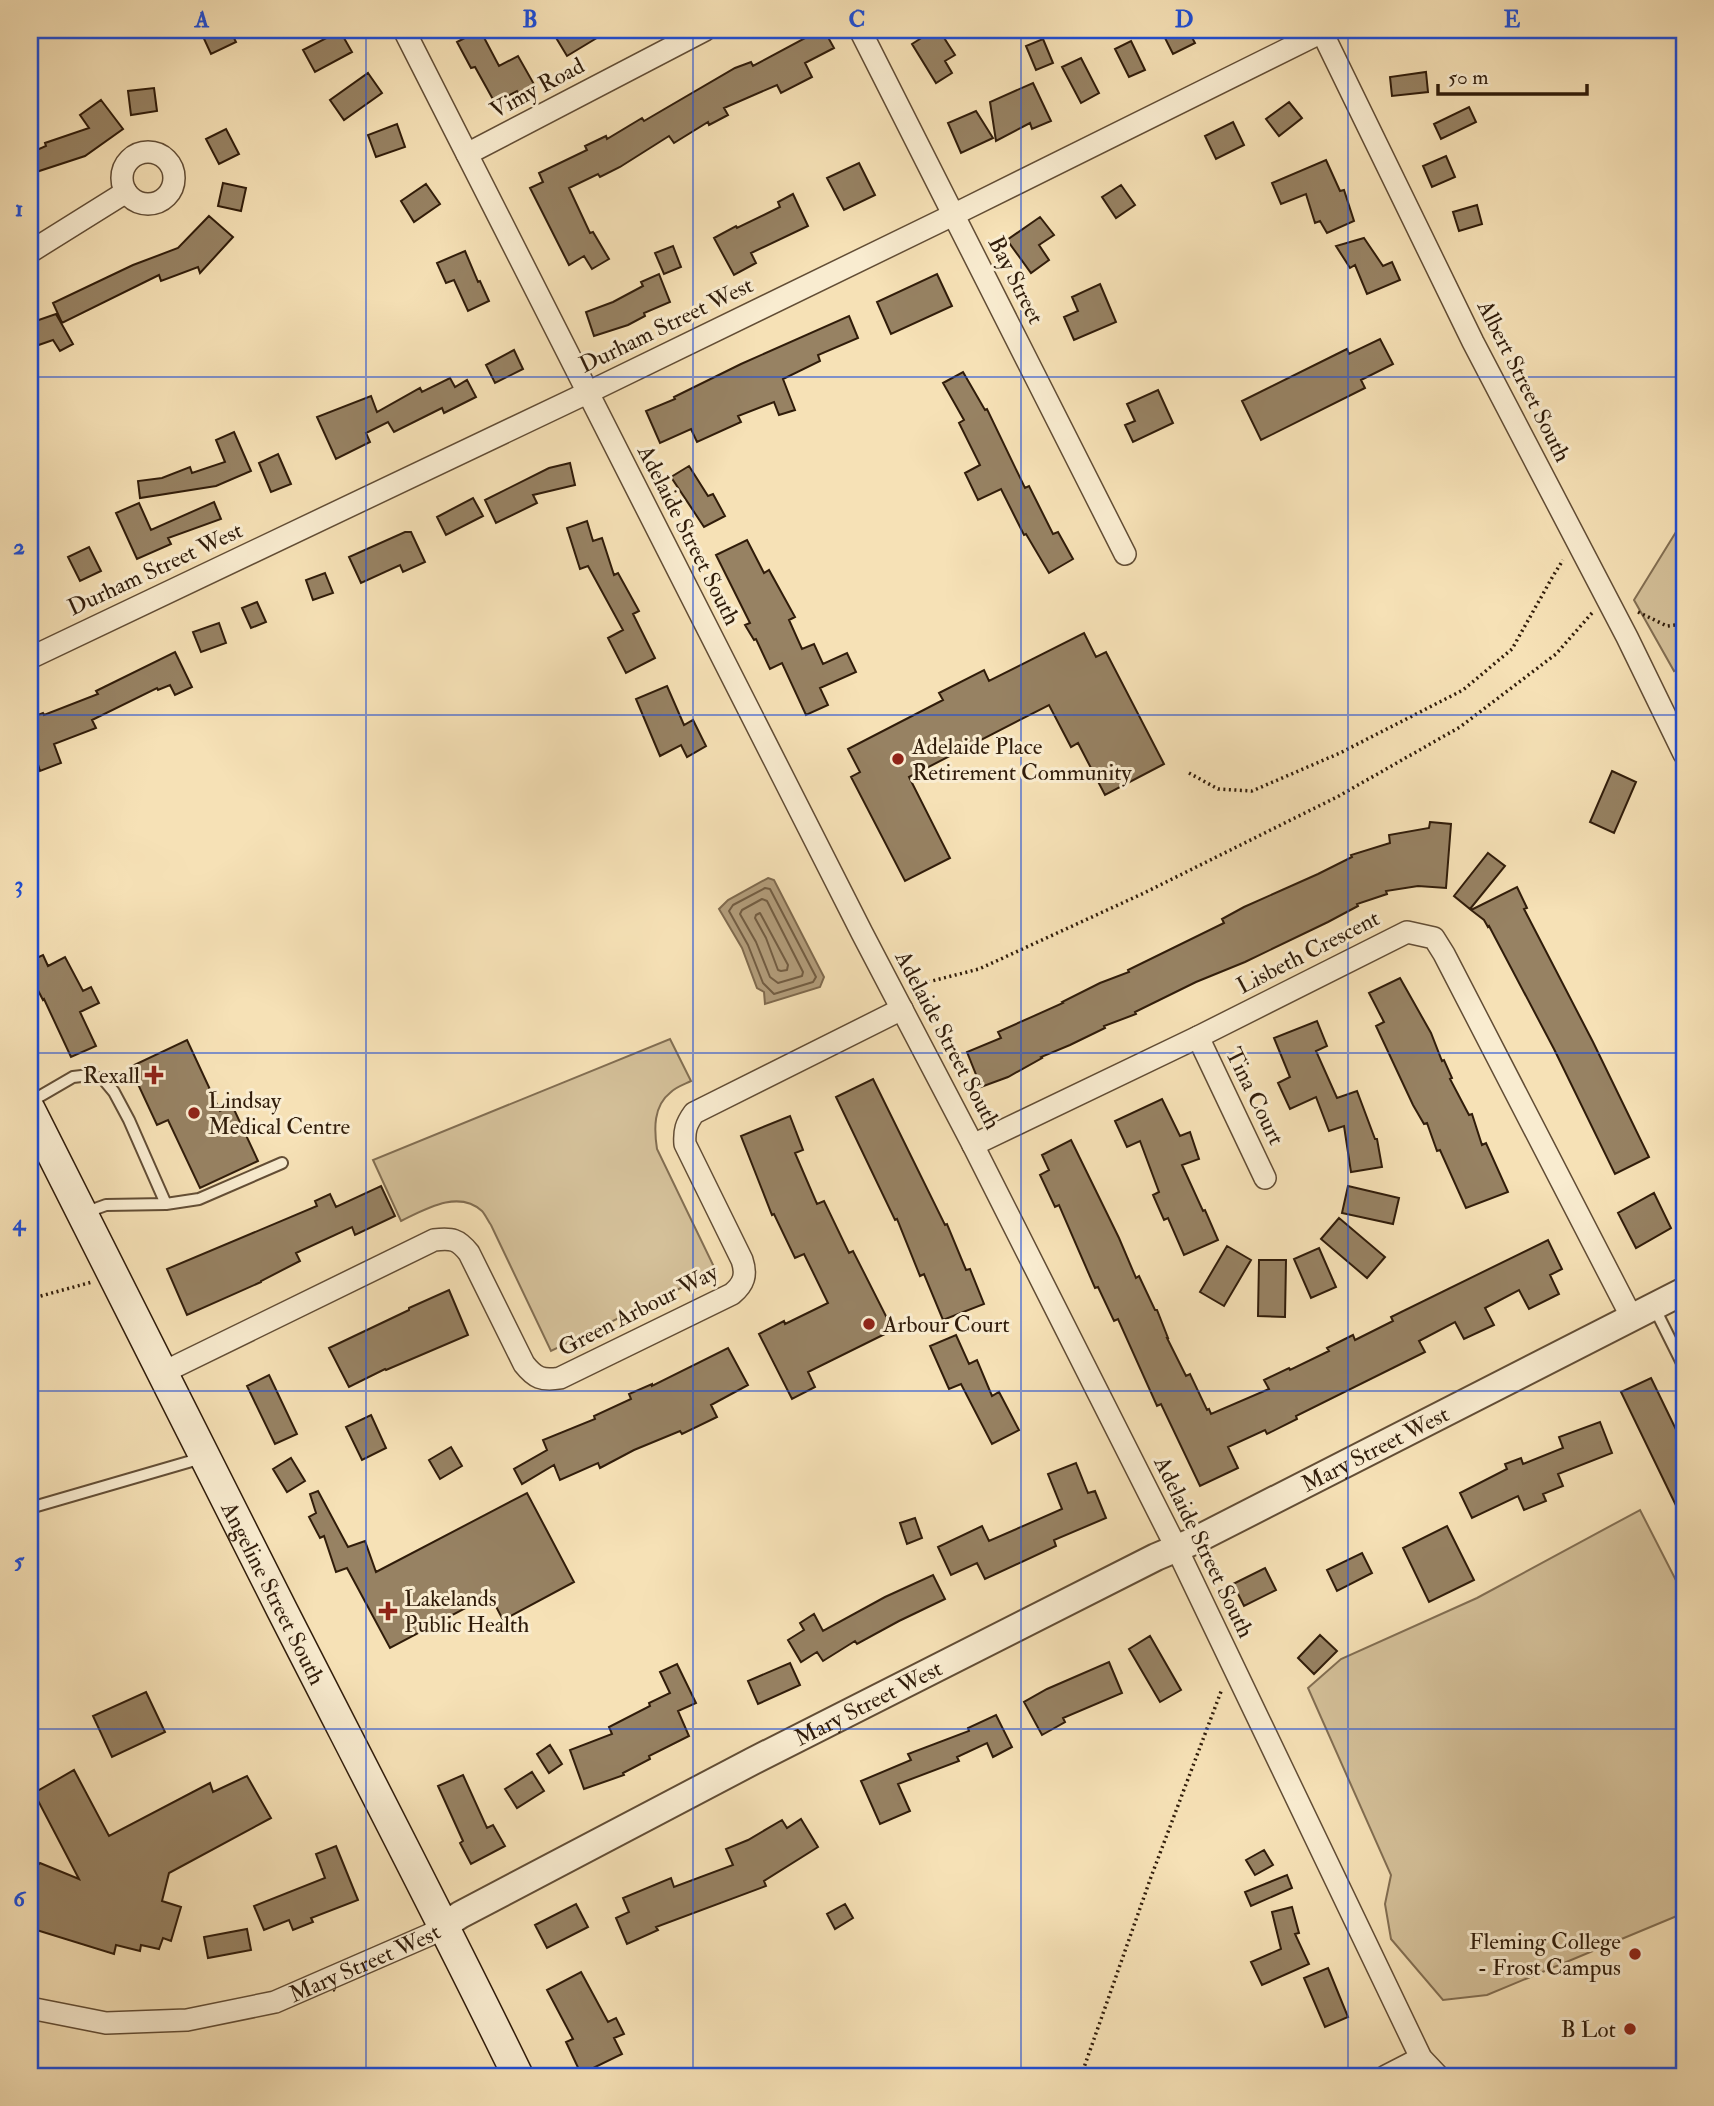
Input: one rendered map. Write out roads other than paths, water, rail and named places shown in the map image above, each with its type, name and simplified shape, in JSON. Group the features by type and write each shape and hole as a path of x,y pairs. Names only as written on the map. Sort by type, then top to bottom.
{"main road":[{"name":"Angeline Street South","path":"30,1110 281,1609 445,1925 518,2076"}],"street":[{"name":"Adelaide Street South","path":"404,30 1177,1549 1421,2058 1438,2076"},
{"name":"Vimy Road","path":"467,154 705,30"},
{"name":"Bay Street","path":"860,30 1125,554"},
{"name":"Durham Street West","path":"30,658 587,393 1322,31"},
{"name":"Albert Street South","path":"1322,31 1473,342 1606,597 1684,754"},
{"path":"30,252 126,192"},
{"name":"Lisbeth Crescent","path":"973,1145 1198,1037 1407,932 1434,938 1642,1312"},
{"name":"Green Arbour Way","path":"164,1372 434,1240 448,1238 461,1242 469,1253 524,1364 532,1375 545,1381 560,1378 732,1294 745,1278 745,1269 685,1144 687,1122 694,1114 898,1001"},
{"name":"Tina Court","path":"1198,1037 1265,1178"},
{"name":"Mary Street West","path":"30,2008 106,2023 187,2020 275,2002 429,1935 460,1915 753,1761 1684,1291"},
{"path":"1386,2076 1421,2058"}],"lane":[{"path":"30,1101 72,1077 90,1075 104,1080 129,1119 166,1204"},
{"path":"83,1213 106,1205 166,1204 206,1197 282,1163"},
{"path":"1642,1312 1684,1367"},
{"path":"30,1508 206,1457"}],"water":[{"path":"768,878 774,880 824,977 820,987 765,1004 764,992 757,988 742,948 719,909 728,900"}],"place":[{"name":"Adelaide Place Retirement Community","path":"898,759"},
{"name":"Rexall","path":"154,1075"},
{"name":"Lindsay Medical Centre","path":"194,1113"},
{"name":"Arbour Court","path":"869,1324"},
{"name":"Lakelands Public Health","path":"388,1611"},
{"name":"Fleming College - Frost Campus","path":"1635,1954"},
{"name":"B Lot","path":"1630,2029"}]}
